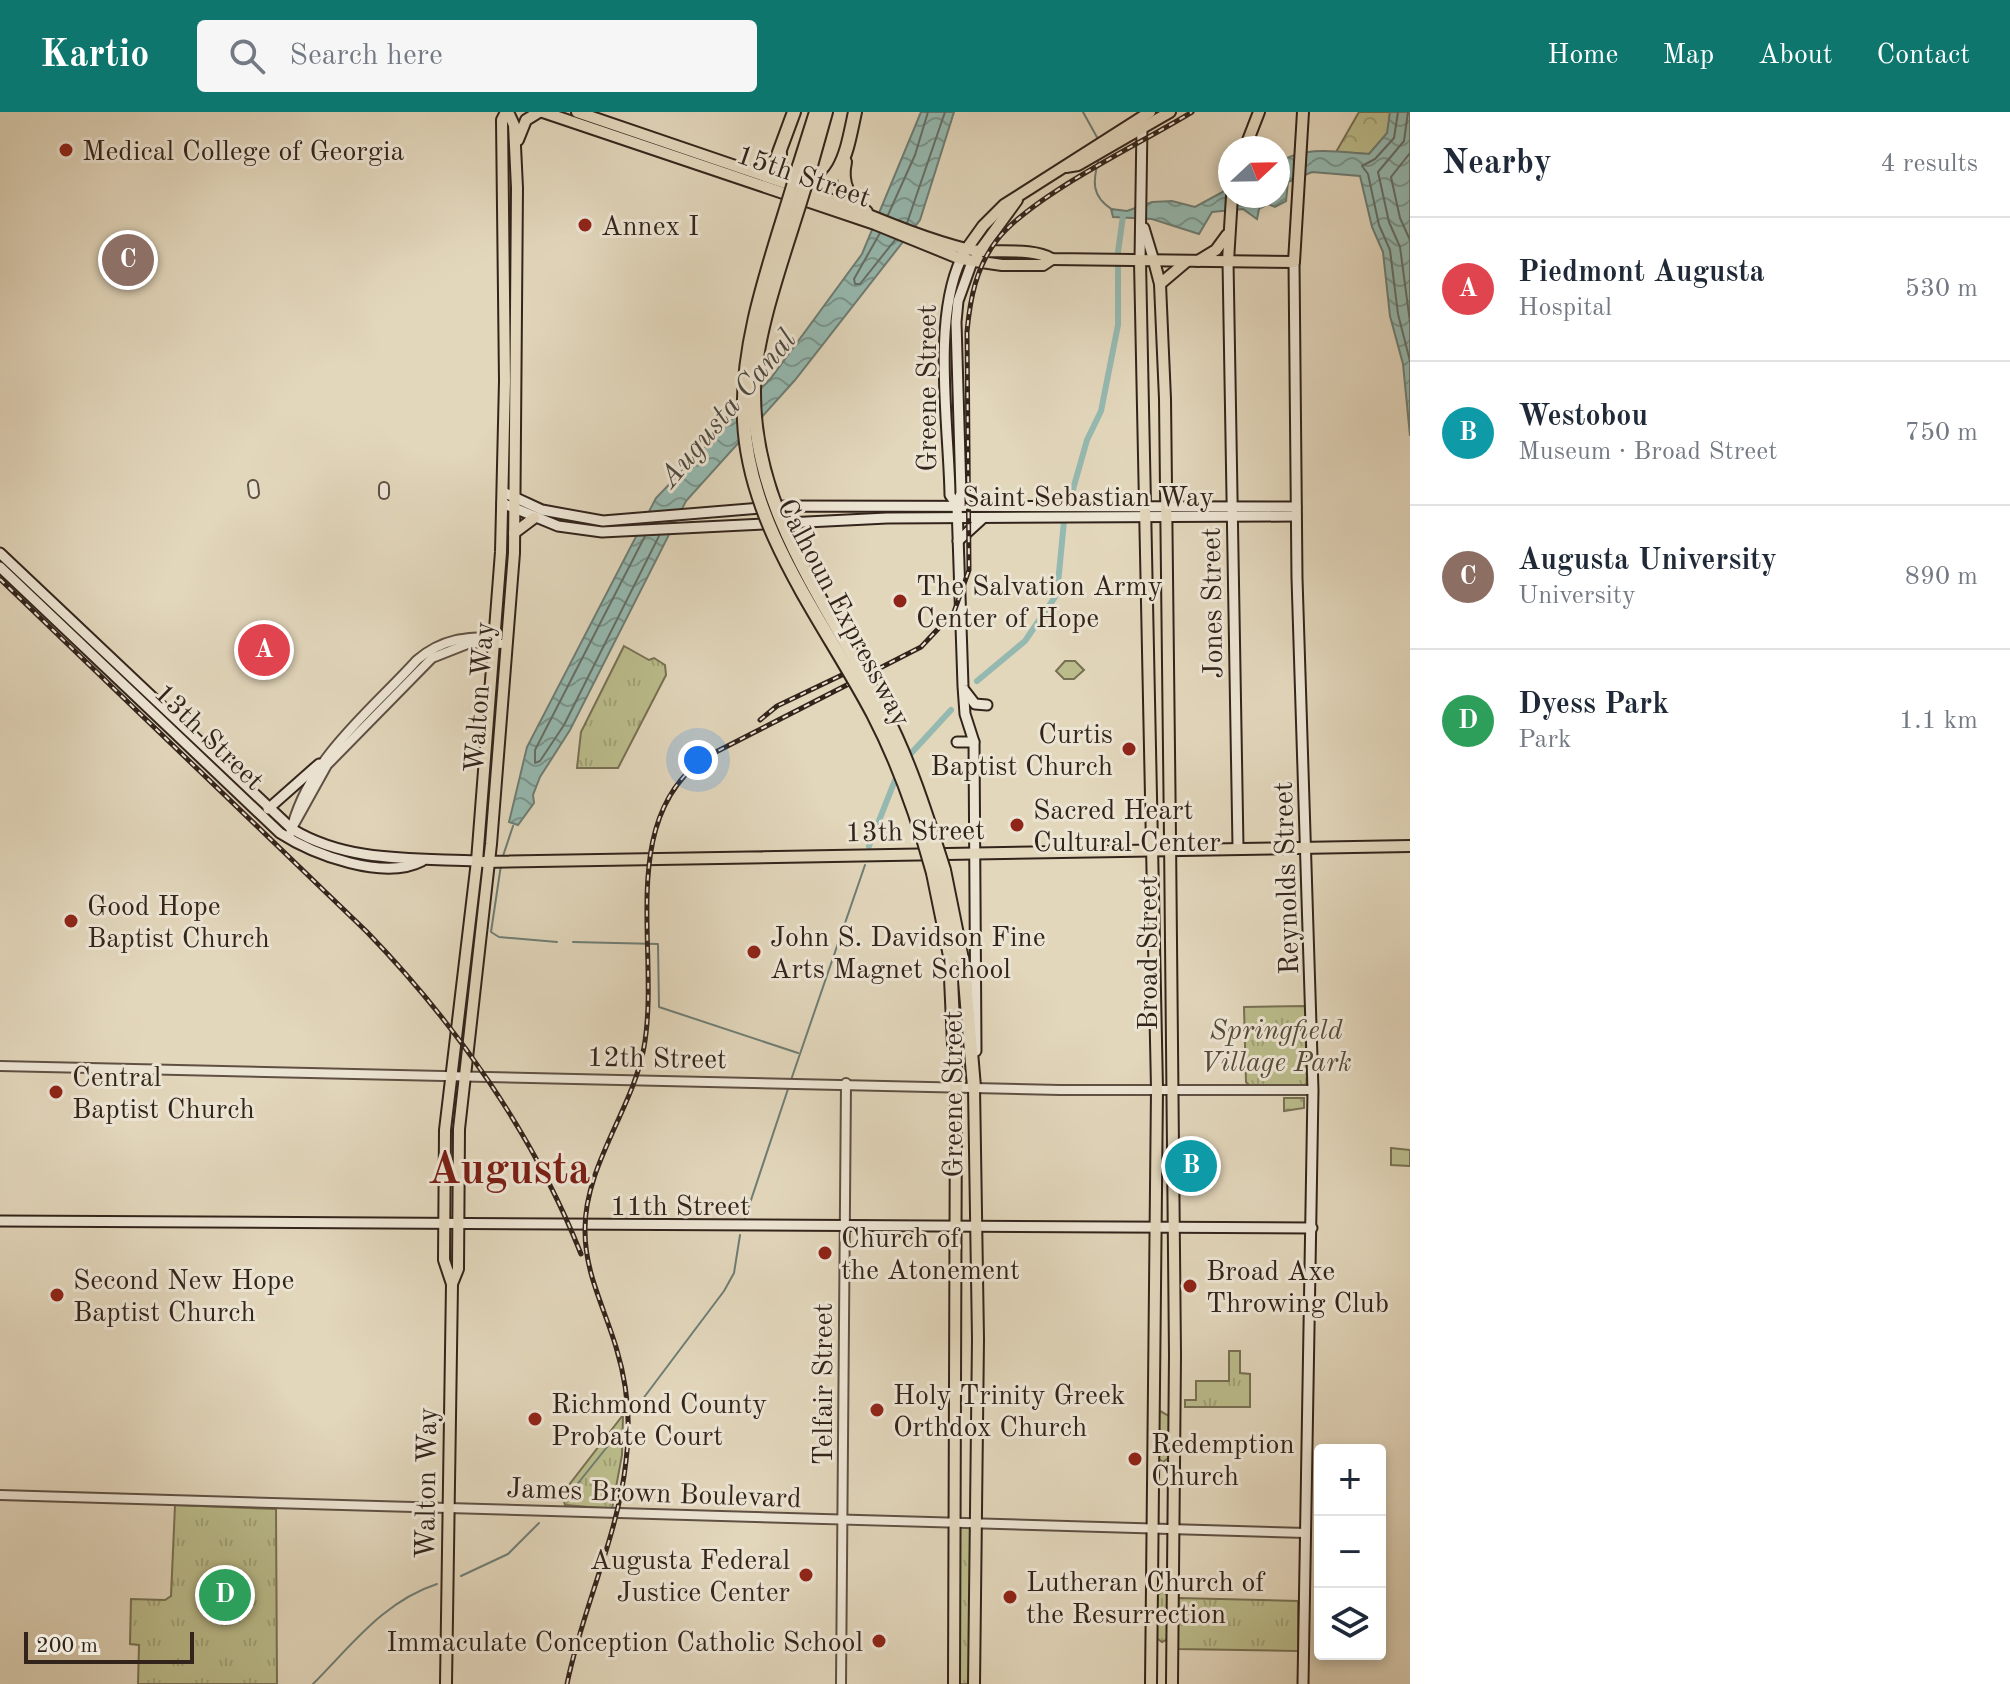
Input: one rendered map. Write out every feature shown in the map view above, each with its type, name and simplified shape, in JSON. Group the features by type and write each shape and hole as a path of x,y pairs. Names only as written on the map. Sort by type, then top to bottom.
{"highway":[{"path":"763,174 774,166 794,112"},
{"name":"Calhoun Expressway","path":"816,112 758,354 754,388 756,436 777,515 900,743 964,969 974,1087"},
{"name":"Calhoun Expressway","path":"805,167 826,112"},
{"path":"780,153 780,167 797,198 813,193 832,179 845,151 855,112"},
{"path":"845,151 846,189 854,203 873,218"},
{"name":"Calhoun Expressway","path":"938,872 950,956 956,1088"}],"main road":[{"name":"Walton Way","path":"446,1684 452,1284 444,1260 444,1151 450,1075 487,862 493,641 505,395 502,120 507,112 514,125 516,162 514,533 487,862 458,1162 458,1269 452,1284"},
{"path":"516,162 519,133 526,120 541,112"},
{"name":"15th Street","path":"541,112 797,198 873,218"},
{"name":"15th Street","path":"577,112 788,183 910,233 966,261 1043,265 1052,259"},
{"name":"Greene Street","path":"1114,139 1142,129 1170,112"},
{"path":"1250,136 1259,112"},
{"path":"1294,262 1303,112"},
{"name":"Greene Street","path":"974,1684 976,853 974,742 965,714 957,518 960,481 958,301 967,249 990,218 1114,139 1145,114"},
{"name":"Broad Street","path":"1145,114 1142,129 1143,225 1134,261 1143,400 1156,983 1151,1684"},
{"name":"Greene Street","path":"957,505 950,495 945,332 951,285 966,261 979,251 1018,198"},
{"path":"1228,261 1231,208"},
{"name":"Broad Street","path":"1143,225 1160,284 1165,399 1173,1228 1172,1684"},
{"path":"1160,284 1192,261 1218,249 1228,231"},
{"name":"15th Street","path":"910,233 967,249 1042,254 1052,259 1294,262"},
{"name":"Jones Street","path":"1228,261 1238,847"},
{"name":"Reynolds Street","path":"1294,262 1296,512 1313,1090 1303,1684"},
{"path":"505,395 517,395"},
{"path":"1143,400 1165,399"},
{"path":"960,481 966,495 979,505"},
{"name":"Saint Sebastian Way","path":"502,498 515,496 538,516 603,521 785,506 1049,505 1232,517 1296,512"},
{"name":"Saint Sebastian Way","path":"502,498 514,508 569,529 602,532 957,518 1079,517 1146,511"},
{"path":"817,506 818,523"},
{"name":"Saint Sebastian Way","path":"1164,512 1232,506 1296,512"},
{"path":"514,533 538,516"},
{"path":"958,541 969,527 983,518"},
{"path":"0,553 268,809 290,834"},
{"name":"13th Street","path":"0,567 257,814 290,834 342,852 409,856 422,861 512,862 1410,846"},
{"path":"963,686 970,700 987,705"},
{"path":"1150,739 1169,738"},
{"path":"957,742 974,742"},
{"path":"268,809 319,764"},
{"path":"1156,983 1171,982"},
{"name":"Greene Street","path":"954,1684 956,1088"},
{"name":"11th Street","path":"0,1221 1312,1228"}],"street":[{"path":"290,834 297,805 319,764 425,653 459,637 506,641"},
{"path":"290,834 327,765 424,665 455,646 493,641"},
{"name":"12th Street","path":"0,1066 780,1081 956,1088 1313,1090"},
{"name":"Telfair Street","path":"841,1684 846,1083"},
{"name":"James Brown Boulevard","path":"0,1495 1306,1533"}],"green space":[{"path":"1359,112 1390,112 1388,133 1369,154 1336,152"},
{"path":"624,646 665,665 666,675 618,768 577,768 581,732"},
{"path":"1065,661 1075,661 1084,670 1074,679 1064,679 1056,671"},
{"name":"Springfield Village Park","path":"1305,1006 1307,1083 1304,1086 1250,1086 1246,1082 1244,1007"},
{"path":"1284,1098 1304,1098 1304,1108 1284,1111"},
{"path":"1391,1148 1410,1150 1410,1166 1391,1165"},
{"path":"1229,1351 1240,1351 1240,1373 1250,1374 1250,1407 1185,1407 1185,1400 1196,1400 1196,1381 1229,1381"},
{"path":"1160,1411 1171,1417 1170,1457 1163,1462 1156,1457 1157,1414"},
{"path":"623,1415 622,1455 612,1509 565,1505 562,1494"},
{"path":"175,1505 276,1509 277,1684 138,1684 139,1645 130,1644 131,1599 165,1600 171,1596"},
{"path":"955,1525 976,1525 974,1684 954,1684"},
{"path":"1163,1591 1169,1597 1168,1639 1162,1642 1155,1637 1155,1597"},
{"path":"1178,1598 1298,1601 1298,1651 1177,1649"}],"water":[{"path":"921,112 954,112 920,220 795,380 686,501 570,730 540,777 533,795 534,803 518,825 509,822 527,747 656,498 771,378 862,254"},
{"path":"1390,112 1410,112 1410,436 1403,364 1390,316 1383,252 1372,227 1360,176 1312,172 1290,181 1290,156 1334,151 1369,154 1387,133"},
{"path":"1218,195 1218,208 1261,208 1257,219 1243,209 1212,212 1199,234 1152,219 1113,217 1111,209 1127,211 1152,202 1172,201 1195,207"}],"waterway":[{"path":"1083,112 1098,139"},
{"path":"1099,157 1095,187 1100,199 1113,210"},
{"path":"977,681 1025,641 1057,594 1064,521 1087,440 1101,411 1118,325 1118,252 1123,216"},
{"path":"905,760 951,710"},
{"path":"869,846 899,770"},
{"path":"502,859 513,826"},
{"path":"501,865 491,932 499,937 557,942"},
{"path":"791,1080 865,865"},
{"path":"573,942 658,944 659,1007 798,1053"},
{"path":"745,1218 789,1086"},
{"path":"633,1412 724,1291 734,1273 740,1235"},
{"path":"571,1492 619,1432"},
{"path":"461,1576 508,1554 539,1523"},
{"path":"313,1684 384,1613 437,1584"}],"railway":[{"path":"567,1684 616,1517 626,1461 628,1418 623,1375 588,1261 585,1231 592,1184 630,1093 644,1047 648,1010 647,890 651,851 660,816 678,784 706,757 921,647 954,612 969,570 967,332 972,296 984,261 997,240 1013,223 1060,188 1192,112"},
{"path":"0,579 400,967 461,1043 516,1124 540,1166 581,1254"},
{"path":"760,720 777,706 844,674"}],"place":[{"name":"Medical College of Georgia","path":"66,150"},
{"name":"Annex I","path":"585,225"},
{"name":"Augusta University","path":"128,260"},
{"name":"The Salvation Army Center of Hope","path":"900,601"},
{"name":"Piedmont Augusta","path":"264,650"},
{"name":"Curtis Baptist Church","path":"1129,749"},
{"name":"Sacred Heart Cultural Center","path":"1017,825"},
{"name":"Good Hope Baptist Church","path":"71,921"},
{"name":"John S. Davidson Fine Arts Magnet School","path":"754,952"},
{"name":"Central Baptist Church","path":"56,1092"},
{"name":"Westobou","path":"1191,1166"},
{"name":"Church of the Atonement","path":"825,1253"},
{"name":"Broad Axe Throwing Club","path":"1190,1286"},
{"name":"Second New Hope Baptist Church","path":"57,1295"},
{"name":"Holy Trinity Greek Orthdox Church","path":"877,1410"},
{"name":"Richmond County Probate Court","path":"535,1419"},
{"name":"Redemption Church","path":"1135,1459"},
{"name":"Augusta Federal Justice Center","path":"806,1575"},
{"name":"Dyess Park","path":"225,1595"},
{"name":"Lutheran Church of the Resurrection","path":"1010,1597"},
{"name":"Immaculate Conception Catholic School","path":"879,1641"}],"district":[{"name":"Augusta","path":"509,1168"}],"water label":[{"name":"Augusta Canal","path":"727,408"}]}
